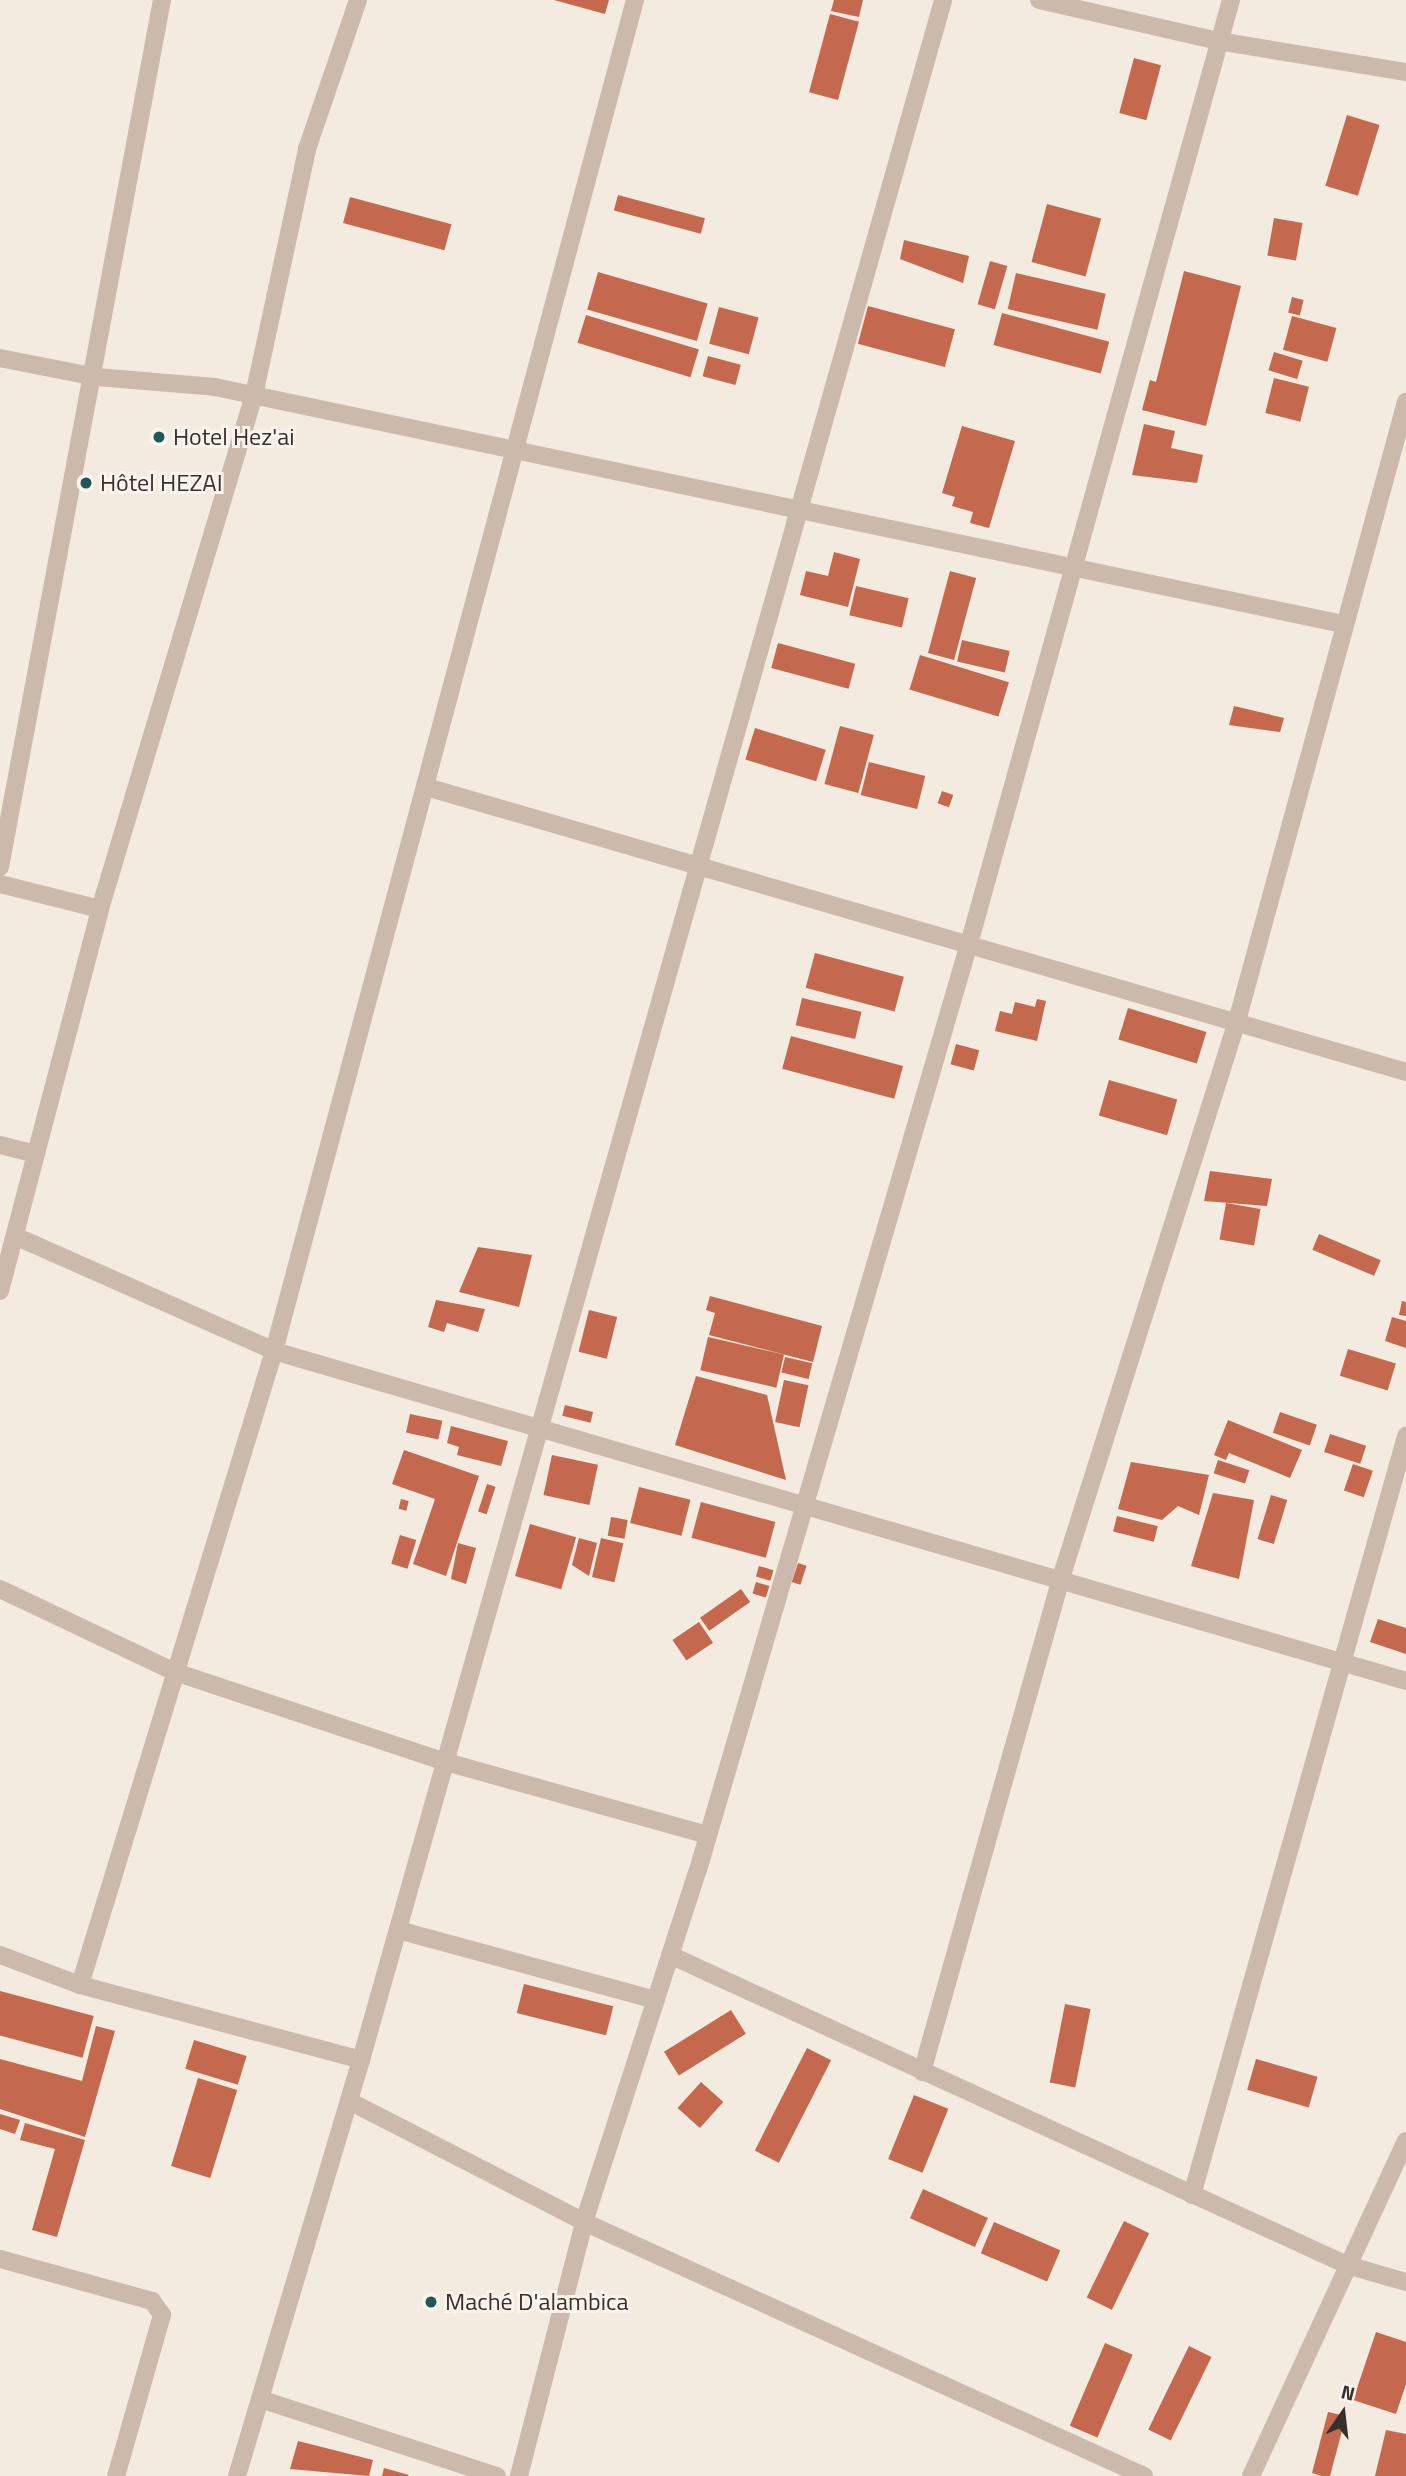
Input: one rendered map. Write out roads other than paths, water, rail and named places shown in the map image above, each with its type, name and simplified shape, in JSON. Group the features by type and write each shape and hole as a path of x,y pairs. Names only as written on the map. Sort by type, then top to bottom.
{"street":[{"path":"0,867 97,377 162,0"},
{"path":"0,1291 33,1153 100,909 254,395 307,149 358,0"},
{"path":"80,1985 274,1351 518,455 635,0"},
{"path":"237,2476 349,2101 446,1762 536,1426 943,0"},
{"path":"1039,0 1218,41 1406,72"},
{"path":"519,2476 584,2222 708,1835 801,1501 969,944 1231,0"},
{"path":"0,358 97,377 254,395 518,455 1073,564 1343,624"},
{"path":"922,2072 1061,1578 1237,1021 1343,624 1406,402"},
{"path":"429,788 697,863 1406,1072"},
{"path":"0,884 100,909"},
{"path":"0,1145 33,1153"},
{"path":"15,1236 274,1351 801,1501 1406,1681"},
{"path":"1192,2194 1406,1436"},
{"path":"0,1589 175,1672 446,1762 708,1835"},
{"path":"398,1930 656,2000"},
{"path":"0,1955 80,1985 361,2060"},
{"path":"670,1955 1347,2265 1406,2282"},
{"path":"349,2101 584,2222 1144,2476"},
{"path":"1251,2476 1406,2141"},
{"path":"0,2259 152,2301 162,2315 116,2476"},
{"path":"260,2399 497,2476"}],"place":[{"name":"Hotel Hez'ai","path":"159,437"},
{"name":"Hôtel HEZAI","path":"86,483"},
{"name":"Maché D'alambica","path":"431,2302"}]}
